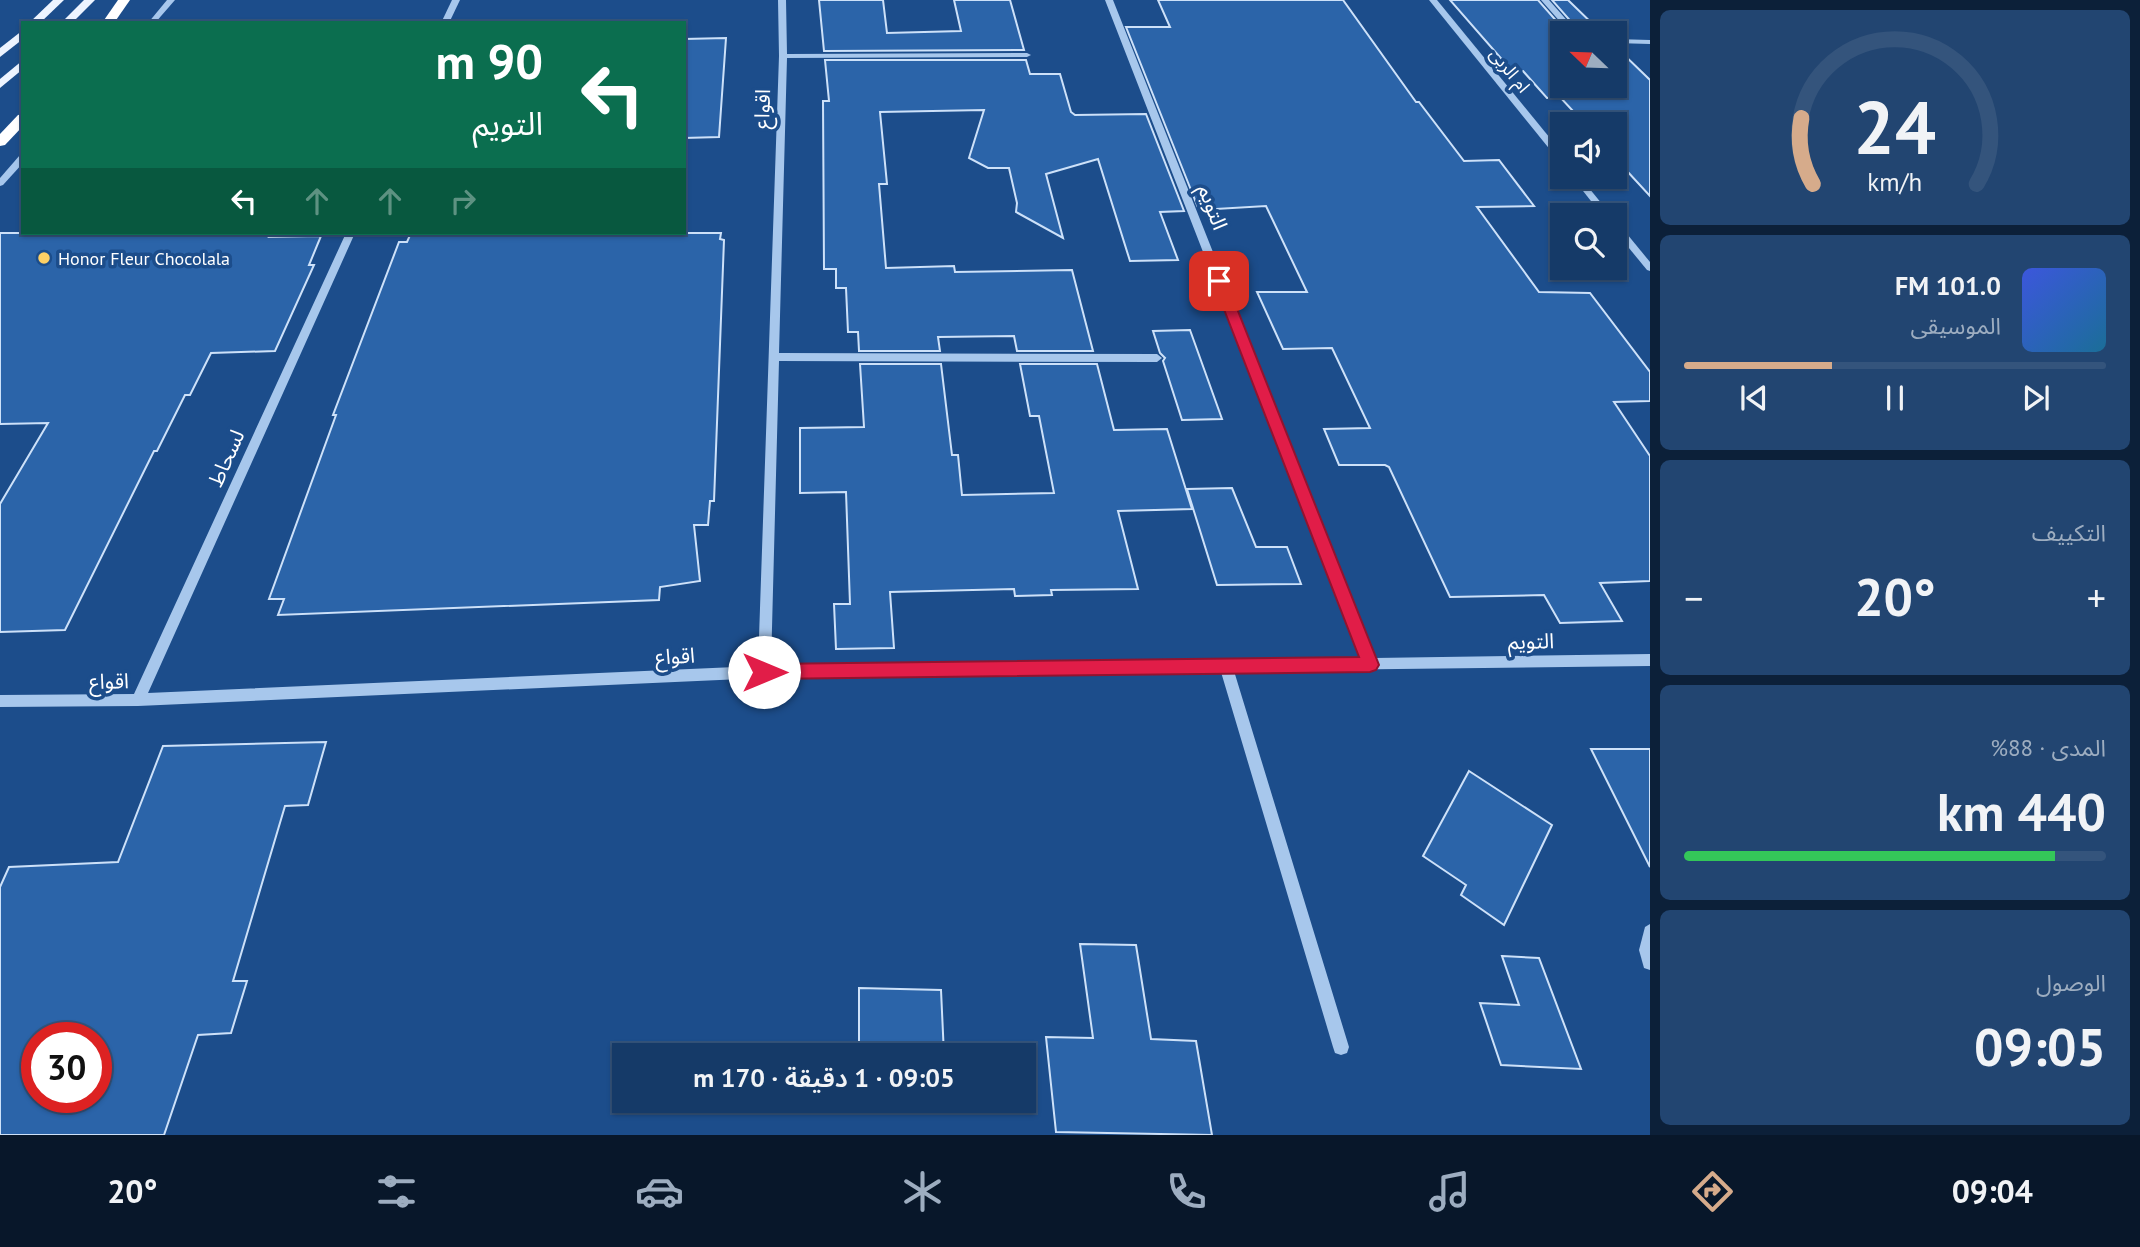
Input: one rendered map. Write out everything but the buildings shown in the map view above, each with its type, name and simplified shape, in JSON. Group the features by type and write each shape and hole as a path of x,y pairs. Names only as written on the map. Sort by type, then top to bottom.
{"highway":[{"path":"109,21 124,0"},
{"path":"0,141 21,120"}],"main road":[{"path":"36,21 60,0"},
{"path":"68,21 89,2"},
{"path":"0,54 21,35"},
{"path":"0,85 21,68"}],"street":[{"path":"153,21 171,0"},
{"path":"446,21 456,0"},
{"name":"اقواع","path":"0,701 138,699 764,672 783,56 782,0"},
{"name":"التويم","path":"1109,0 1370,665"},
{"name":"ام الربى","path":"1433,0 1550,144"},
{"path":"1545,0 1563,21"},
{"path":"1628,41 1650,42"},
{"path":"783,56 1027,55"},
{"path":"0,183 21,159"},
{"path":"1586,189 1597,203"},
{"name":"لسحاط","path":"138,699 349,235"},
{"path":"1627,240 1650,268"},
{"path":"774,357 1157,358"},
{"name":"التويم","path":"764,672 1650,660"},
{"path":"1226,667 1341,1047"},
{"path":"1650,932 1647,950 1650,962"}],"place":[{"name":"Honor Fleur Chocolala","path":"44,258"}],"route":[{"path":"764,672 1370,665 1219,281"}]}
